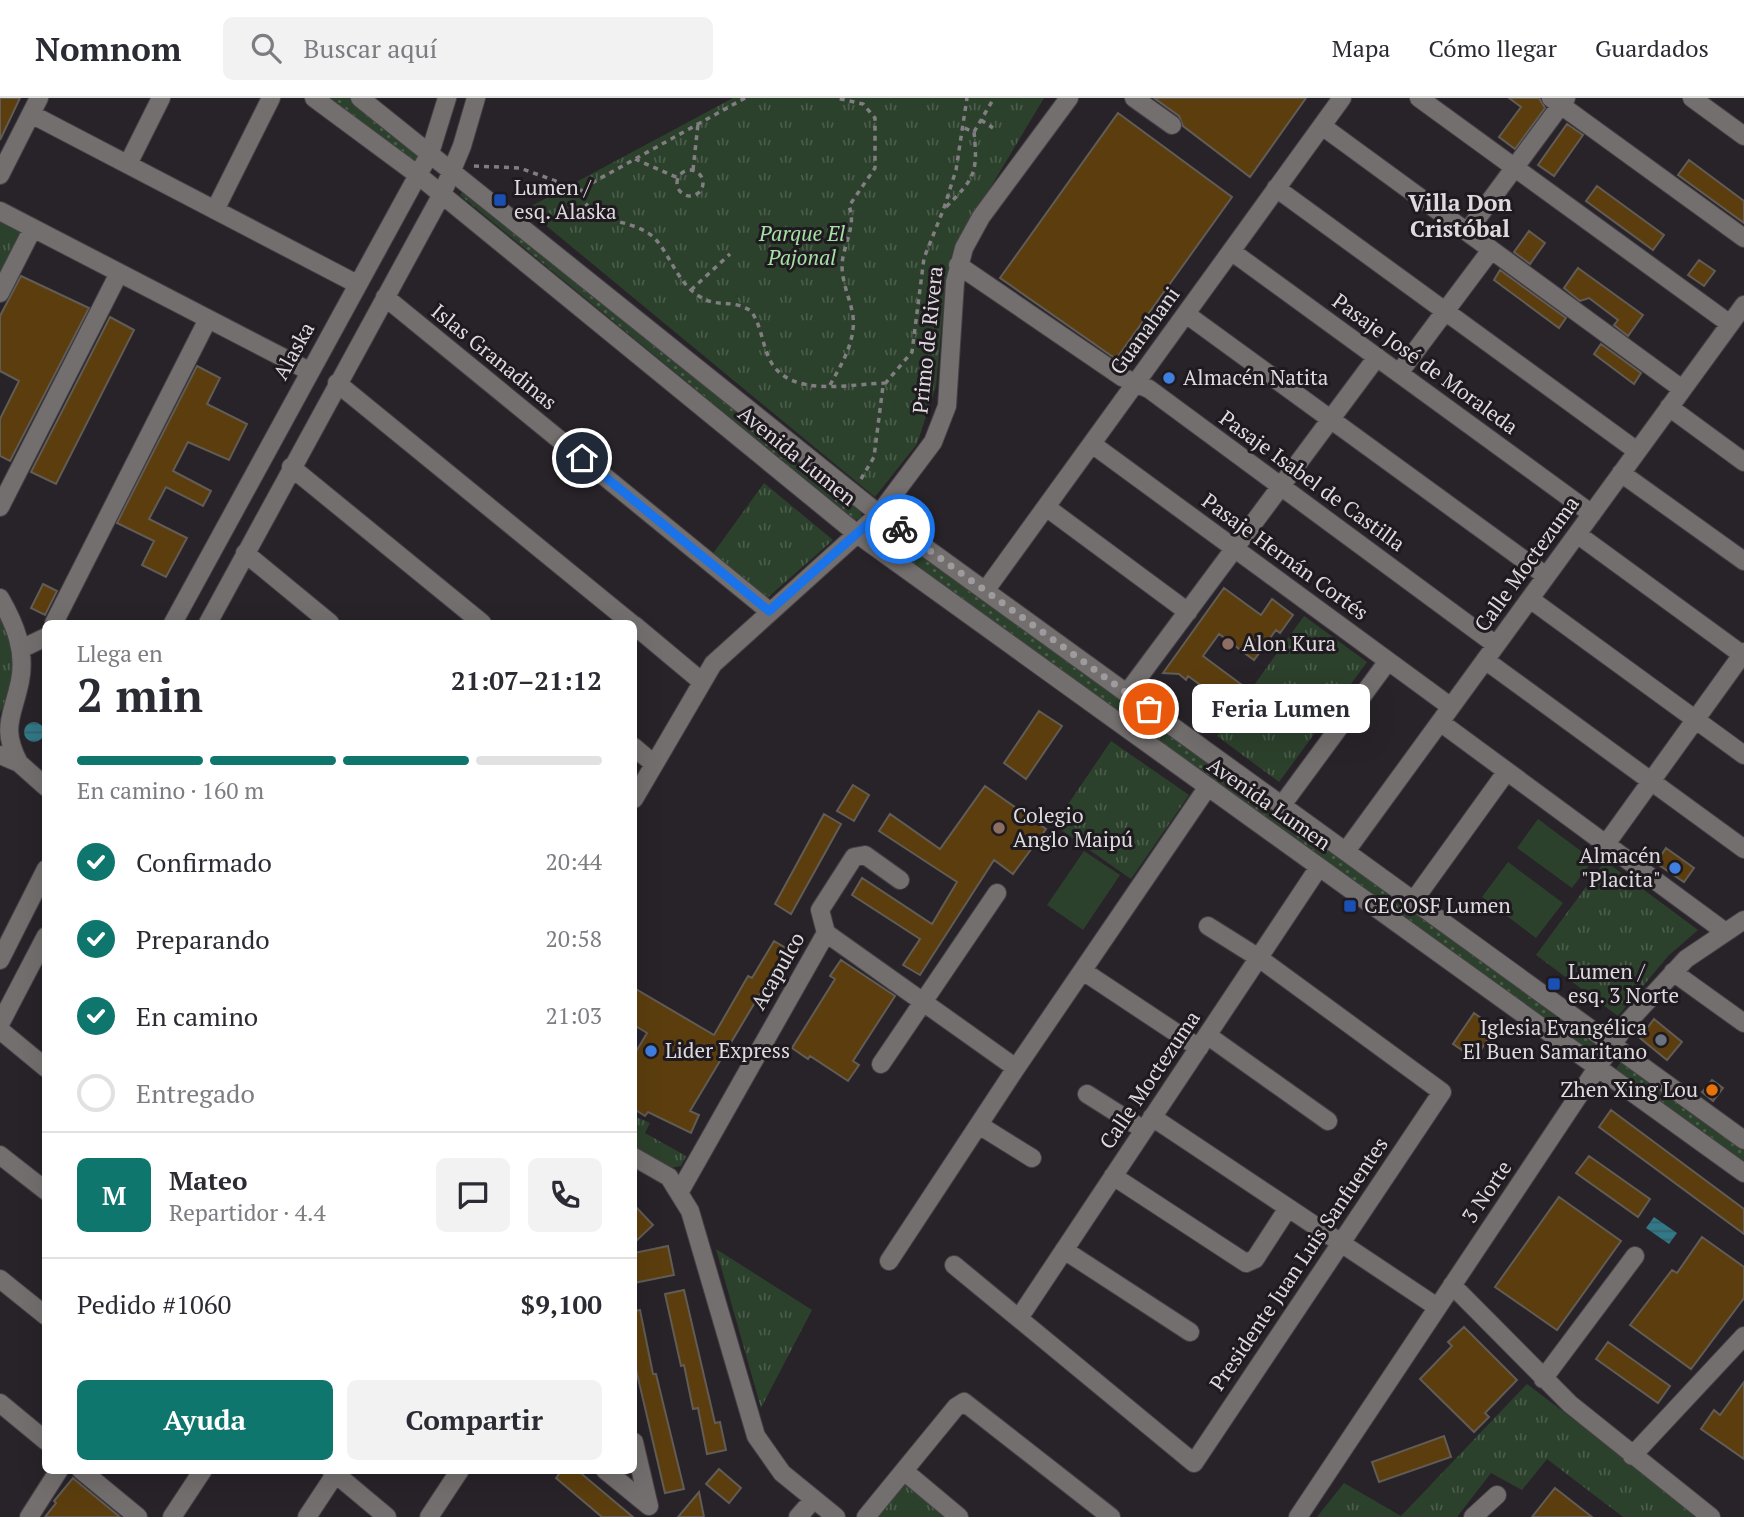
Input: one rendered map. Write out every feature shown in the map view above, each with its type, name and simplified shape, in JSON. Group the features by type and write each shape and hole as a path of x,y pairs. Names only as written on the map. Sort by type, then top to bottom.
{"street":[{"path":"128,164 161,98"},
{"path":"215,210 271,98"},
{"name":"Avenida Lumen","path":"314,98 442,194 857,534 1744,1173"},
{"name":"Avenida Lumen","path":"360,98 430,153 455,164 879,514 1744,1140"},
{"name":"Alaska","path":"175,620 430,153 447,98"},
{"path":"210,620 442,194 455,164 476,98"},
{"name":"Primo de Rivera","path":"637,794 701,681 724,651 879,514 941,426 951,381 958,265 981,217 1069,98"},
{"path":"1134,98 1172,125"},
{"name":"Guanahani","path":"985,591 1342,98"},
{"path":"1419,98 1730,324"},
{"path":"1693,98 1744,136"},
{"path":"1467,232 1515,167 1559,100 1744,238"},
{"path":"0,175 35,106 128,164 357,284"},
{"path":"1322,126 1682,389"},
{"path":"1276,188 1637,451"},
{"path":"0,212 309,370"},
{"path":"0,293 33,228"},
{"path":"1399,373 1491,250"},
{"name":"Pasaje José de Moraleda","path":"1231,251 1591,514"},
{"name":"Pasaje Isabel de Castilla","path":"958,265 1122,377 1149,389 1496,645"},
{"path":"0,508 119,273"},
{"name":"Islas Granadinas","path":"385,297 769,611"},
{"name":"Calle Moctezuma","path":"1346,851 1744,304"},
{"path":"1186,314 1546,576"},
{"path":"56,620 208,319"},
{"path":"1127,693 1377,357"},
{"path":"337,383 627,620"},
{"path":"1669,407 1741,455"},
{"name":"Pasaje Hernán Cortés","path":"1092,444 1388,661 1507,771 1724,931"},
{"path":"291,467 478,620"},
{"path":"1621,473 1744,561"},
{"path":"1046,507 1188,612"},
{"path":"1577,534 1743,654 1606,844"},
{"path":"246,552 326,620"},
{"path":"0,598 11,618 21,649 20,680 3,725 19,763"},
{"path":"1530,599 1744,755"},
{"path":"637,628 701,681"},
{"path":"21,649 42,639"},
{"path":"1485,660 1744,849"},
{"path":"1282,805 1388,661"},
{"path":"637,750 654,764"},
{"path":"0,755 19,763 42,783"},
{"path":"1414,900 1507,771"},
{"path":"888,1261 1207,788"},
{"name":"Acapulco","path":"680,1191 826,933 820,910 854,857 865,855 900,880"},
{"name":"Calle Moctezuma","path":"1019,1318 1319,867"},
{"path":"0,960 42,877"},
{"path":"881,1064 997,893"},
{"name":"3 Norte","path":"1298,1517 1613,1043 1673,972 1724,931 1744,920"},
{"path":"1208,926 1259,958"},
{"path":"826,933 1016,1068"},
{"path":"0,1024 42,946"},
{"name":"Presidente Juan Luis Sanfuentes","path":"1019,1318 1194,1463 1442,1092 1259,958"},
{"path":"1083,971 1203,1041 1328,1121"},
{"path":"1673,972 1744,1023"},
{"path":"0,1030 42,1065"},
{"path":"1087,1094 1148,1124 1288,1208 1437,1307"},
{"path":"979,1125 1032,1158"},
{"path":"0,1155 42,1188"},
{"path":"637,1158 655,1166 669,1177 680,1191 697,1230 756,1436 782,1473 836,1517"},
{"path":"1113,1176 1246,1263 1255,1259 1288,1208"},
{"path":"1064,1250 1190,1332"},
{"path":"1543,1379 1635,1256"},
{"path":"954,1265 1019,1318"},
{"path":"0,1279 42,1313"},
{"path":"1451,1286 1543,1379 1632,1456 1711,1517"},
{"path":"1632,1456 1744,1336"},
{"path":"866,1517 956,1407 964,1402 1111,1517"},
{"path":"0,1404 42,1438"},
{"path":"610,1474 649,1506 637,1455"},
{"path":"904,1471 959,1517"},
{"path":"29,1517 57,1474"},
{"path":"86,1474 138,1517"},
{"path":"172,1517 200,1474"},
{"path":"307,1517 333,1474"},
{"path":"338,1474 387,1517"},
{"path":"429,1517 457,1474"},
{"path":"1473,1517 1497,1495"},
{"path":"798,1517 814,1499"}],"path":[{"path":"745,98 590,184 583,191 582,198 594,213 652,235 679,279 704,299 717,303 732,302 751,311 757,320 768,355 782,376 805,386 885,383"},
{"path":"830,385 849,348 853,330 854,316 842,277 843,255 852,221 849,206 875,169 875,118 863,104 836,98"},
{"path":"853,493 874,457 885,383 912,352 924,258 944,208 964,128 967,98"},
{"path":"944,208 968,185 976,170 974,132 993,99"},
{"path":"981,120 993,128"},
{"path":"693,170 698,124"},
{"path":"964,128 974,132"},
{"path":"635,159 678,178"},
{"path":"455,164 478,168 520,168 583,191"},
{"path":"686,170 693,170 703,181 696,194 682,192 678,178 686,170"},
{"path":"691,289 730,254"}],"green space":[{"path":"327,98 352,98 428,158 420,171"},
{"name":"Parque El Pajonal","path":"733,98 1044,98 953,250 946,281 936,386 917,444 875,497 526,209"},
{"path":"465,188 861,512 862,518 855,520 460,195"},
{"path":"0,219 23,231 0,276"},
{"path":"764,483 833,540 766,599 712,555"},
{"path":"885,537 899,537 1599,1043 1589,1051 887,545"},
{"path":"0,615 11,639 14,664 10,689 0,713"},
{"path":"1304,616 1367,662 1279,782 1217,736"},
{"path":"1111,741 1189,795 1131,879 1054,825"},
{"path":"1538,819 1593,860 1572,888 1517,848"},
{"path":"1084,851 1120,875 1083,930 1047,905"},
{"path":"1605,861 1698,930 1668,956 1618,1016 1536,955"},
{"path":"1508,862 1563,903 1536,938 1482,897"},
{"path":"1623,1059 1744,1146 1744,1161 1616,1069"},
{"path":"637,1117 650,1123 645,1133 686,1156 681,1166 665,1169 637,1153"},
{"path":"716,1249 812,1310 761,1408"},
{"path":"1527,1384 1698,1514 1695,1517 1623,1517 1547,1459 1522,1490 1491,1473 1457,1517 1317,1517 1344,1483 1401,1516"},
{"path":"905,1477 949,1517 872,1517"}],"water":[{"path":"34,722 41,725 41,739 34,742 27,739 24,732 27,725"},
{"path":"1654,1217 1677,1233 1669,1244 1646,1228"}],"building":[{"path":"0,98 20,98 0,140"},
{"path":"1154,98 1306,98 1250,177 1183,126 1179,116"},
{"path":"1509,98 1539,98 1545,108 1515,149 1499,137 1521,107"},
{"path":"1118,113 1232,197 1116,359 1000,278"},
{"path":"1567,124 1583,135 1554,176 1538,165"},
{"path":"1689,160 1744,201 1744,223 1678,175"},
{"path":"1597,186 1664,235 1653,250 1586,201"},
{"path":"1529,231 1545,243 1530,264 1514,252"},
{"path":"1699,260 1715,271 1704,286 1688,275"},
{"path":"1578,268 1643,315 1628,336 1614,325 1618,320 1589,298 1580,301 1564,288"},
{"path":"1500,270 1566,318 1559,328 1494,280"},
{"path":"21,276 89,308 10,461 0,456 0,419 19,381 0,371 0,316"},
{"path":"110,317 134,330 56,484 31,472"},
{"path":"1601,344 1641,373 1634,384 1594,354"},
{"path":"197,366 220,378 207,404 247,424 229,460 188,442 173,471 211,491 203,506 166,487 149,519 187,538 166,577 142,565 154,541 117,523"},
{"path":"43,584 57,591 45,615 31,608"},
{"path":"1224,588 1261,615 1272,599 1293,615 1280,633 1276,630 1254,660 1219,634 1203,656 1242,685 1228,705 1188,676 1186,680 1179,674 1163,673"},
{"path":"1039,711 1062,726 1026,779 1004,763"},
{"path":"853,785 869,795 854,821 837,811"},
{"path":"985,786 1046,829 1013,874 994,860 920,975 903,965 920,939 852,895 862,878 932,924 957,882 879,831 890,814 940,849"},
{"path":"824,814 841,824 791,914 775,904"},
{"path":"1666,848 1694,868 1684,882 1656,863"},
{"path":"774,941 791,951 776,976 772,974 690,1111 699,1115 691,1133 648,1112 645,1116 637,1111 637,1050 647,1033 637,1027 637,990 714,1035 748,976 752,978"},
{"path":"841,960 895,996 853,1061 859,1065 848,1081 810,1056 808,1059 792,1048 835,979 830,976"},
{"path":"1474,1013 1495,1028 1475,1059 1453,1044"},
{"name":"Iglesia Evangélica El Buen Samaritano","path":"1654,1019 1682,1042 1667,1060 1640,1038"},
{"name":"Zhen Xing Lou","path":"1712,1080 1723,1088 1713,1101 1702,1092"},
{"path":"1611,1110 1744,1209 1744,1234 1599,1127"},
{"path":"1589,1156 1650,1199 1638,1217 1576,1173"},
{"path":"1559,1197 1621,1241 1557,1330 1495,1287"},
{"path":"637,1208 653,1225 637,1240"},
{"path":"1702,1237 1744,1267 1744,1298 1691,1369 1630,1325 1672,1270 1677,1273"},
{"path":"668,1246 674,1275 637,1282 637,1252"},
{"path":"684,1290 715,1423 720,1422 726,1450 707,1454 698,1408 693,1409 665,1294"},
{"path":"637,1310 640,1310 653,1374 656,1374 684,1489 665,1493 637,1374"},
{"path":"1464,1327 1517,1380 1485,1413 1489,1417 1474,1432 1420,1379 1452,1346 1448,1342"},
{"path":"1608,1342 1670,1386 1658,1403 1596,1359"},
{"path":"1744,1382 1744,1459 1701,1429 1714,1410 1720,1415"},
{"path":"1444,1436 1451,1457 1379,1482 1372,1462"},
{"path":"719,1469 741,1488 729,1503 706,1484"},
{"path":"559,1474 582,1474 633,1517 602,1517 556,1478"},
{"path":"73,1478 120,1517 45,1517"},
{"path":"1555,1488 1592,1517 1532,1517"},
{"path":"699,1492 704,1517 678,1517"}],"way so far":[{"path":"900,529 1149,709"}],"place":[{"name":"Lumen / esq. Alaska","path":"500,200"},
{"name":"Almacén Natita","path":"1169,378"},
{"name":"Alon Kura","path":"1228,644"},
{"name":"Feria Lumen","path":"1149,709"},
{"name":"Colegio Anglo Maipú","path":"999,828"},
{"name":"Almacén \"Placita\"","path":"1675,868"},
{"name":"CECOSF Lumen","path":"1350,906"},
{"name":"Lumen / esq. 3 Norte","path":"1554,984"},
{"name":"Iglesia Evangélica El Buen Samaritano","path":"1661,1040"},
{"name":"Lider Express","path":"651,1051"},
{"name":"Zhen Xing Lou","path":"1712,1090"}],"district":[{"name":"Villa Don Cristóbal","path":"1460,216"}],"route":[{"path":"582,458 769,611 879,514 900,529"}]}
